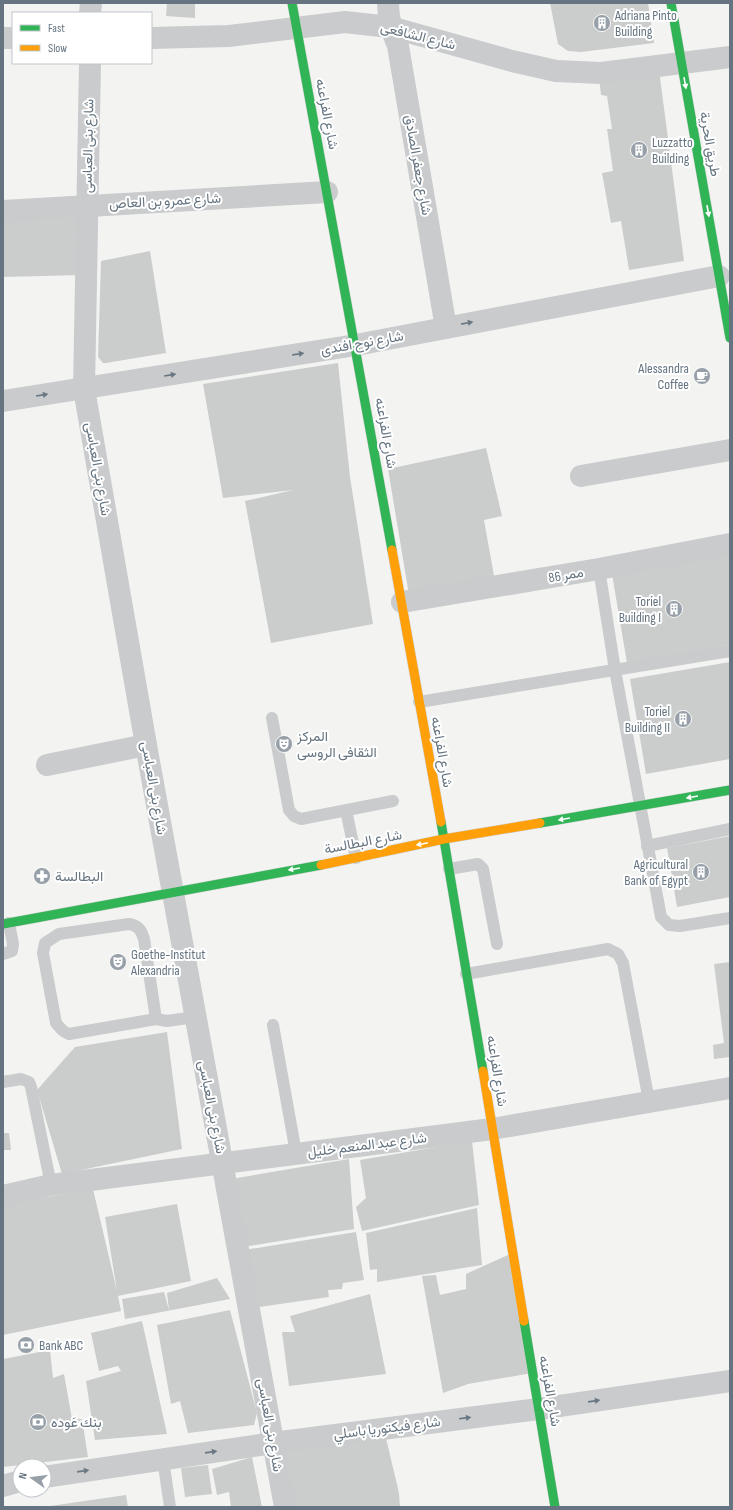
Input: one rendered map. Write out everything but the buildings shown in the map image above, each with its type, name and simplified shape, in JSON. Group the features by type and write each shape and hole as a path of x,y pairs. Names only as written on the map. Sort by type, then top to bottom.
{"street":[{"name":"شارع الفراعنه","path":"292,3 356,345 444,839 555,1507"},
{"name":"شارع جعفر الصادق","path":"388,3 390,27 398,46 446,328"},
{"name":"طريق الحرية","path":"671,3 730,338"},
{"name":"شارع الشافعى","path":"152,38 229,36 345,22 390,27 512,61 556,71 601,73 730,57"},
{"name":"شارع بنى العباسى","path":"90,64 84,389 172,892 285,1507"},
{"name":"شارع عمرو بن العاص","path":"3,211 327,192"},
{"name":"شارع نوح افندى","path":"3,401 356,345 719,276"},
{"path":"581,476 730,450"},
{"name":"ممر 86","path":"402,602 599,569 730,544"},
{"path":"46,765 146,745"},
{"name":"شارع البطالسة","path":"6,924 356,858 444,839 730,790"},
{"name":"شارع عبد المنعم خليل","path":"3,1196 51,1186 296,1153 492,1130 649,1101 730,1088"},
{"name":"شارع فيكتوريا باسلي","path":"52,1476 273,1443 539,1409 730,1382"}],"lane":[{"path":"599,569 615,670 661,917 669,925 680,926 730,918"},
{"path":"419,702 730,651"},
{"path":"272,718 289,810 294,816 301,819 393,801"},
{"path":"346,810 356,858"},
{"path":"647,846 730,829"},
{"path":"449,869 478,864 483,869 498,944"},
{"path":"3,954 12,951 13,944 6,924"},
{"path":"156,1019 144,940 140,930 136,926 129,924 59,934 45,943 44,953 56,1023 65,1033 69,1034 156,1019 167,1021 195,1017"},
{"path":"466,974 608,949 618,954 623,963 649,1101"},
{"path":"273,1024 296,1153"},
{"path":"3,1082 21,1079 29,1082 51,1186"},
{"path":"162,1459 170,1507"}],"traffic: fast":[{"path":"292,3 392,550"},
{"path":"671,3 730,338"},
{"path":"540,823 730,790"},
{"path":"441,822 483,1071"},
{"path":"3,924 321,865"},
{"path":"524,1321 555,1507"}],"traffic: slow":[{"path":"392,550 441,822"},
{"path":"321,865 444,839 540,823"},
{"path":"483,1071 524,1321"}],"place":[{"name":"Adriana Pinto Building","path":"602,23"},
{"name":"Luzzatto Building","path":"639,150"},
{"name":"Alessandra Coffee","path":"702,376"},
{"name":"Toriel Building I","path":"674,609"},
{"name":"Toriel Building II","path":"683,719"},
{"name":"المركز الثقافى الروسى","path":"284,744"},
{"name":"Agricultural Bank of Egypt","path":"701,872"},
{"name":"البطالسة","path":"42,876"},
{"name":"Goethe-Institut Alexandria","path":"118,962"},
{"name":"Bank ABC","path":"26,1345"},
{"name":"بنك عَوده","path":"38,1422"}]}
